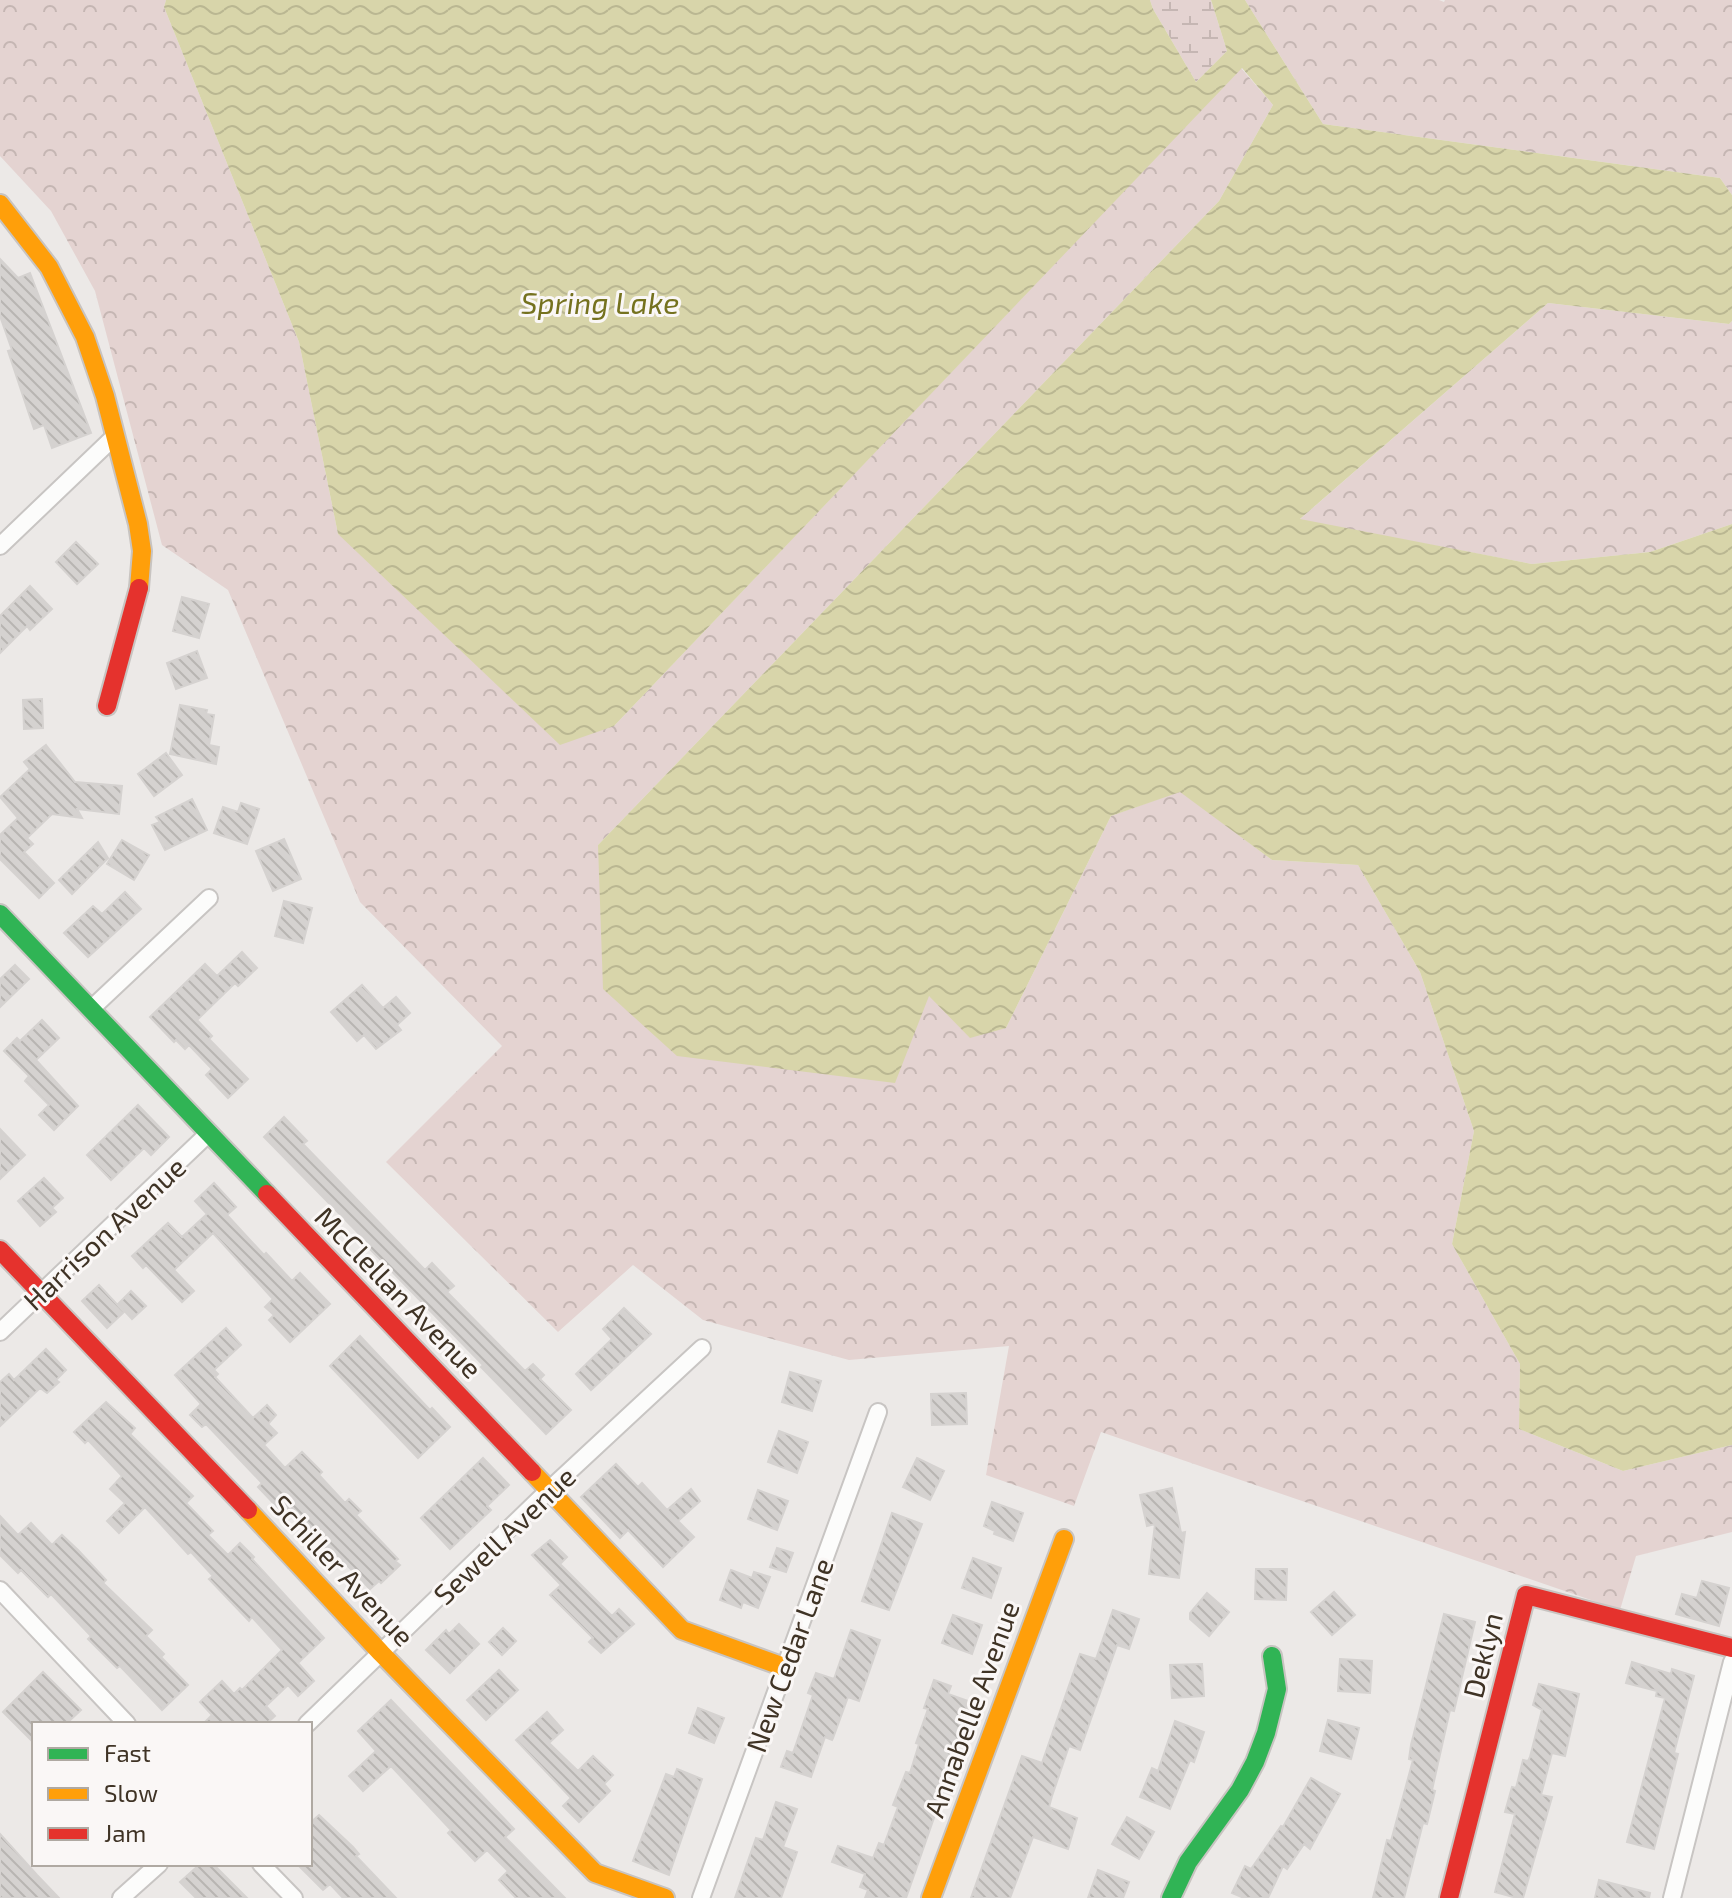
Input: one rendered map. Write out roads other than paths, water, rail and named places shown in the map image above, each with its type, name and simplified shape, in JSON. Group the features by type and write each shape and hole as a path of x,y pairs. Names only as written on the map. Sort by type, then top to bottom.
{"street":[{"path":"0,204 30,237 68,297 88,342 104,389 138,521 142,564 139,589 107,706"},
{"path":"0,546 115,436"},
{"path":"91,1009 209,898"},
{"name":"McClellan Avenue","path":"0,914 682,1630 784,1667"},
{"name":"Harrison Avenue","path":"0,1332 209,1133"},
{"name":"Schiller Avenue","path":"0,1250 381,1653 595,1873 665,1898"},
{"name":"Sewell Avenue","path":"309,1722 549,1490 702,1348"},
{"name":"New Cedar Lane","path":"701,1898 878,1412"},
{"name":"Annabelle Avenue","path":"931,1898 1064,1539"},
{"path":"0,1590 125,1722"},
{"name":"Deklyn","path":"1449,1898 1526,1595 1732,1648"},
{"path":"1171,1898 1188,1862 1240,1790 1255,1762 1277,1689 1272,1656"},
{"path":"1672,1898 1732,1662"},
{"path":"121,1898 157,1866"},
{"path":"263,1866 294,1898"}],"water":[{"name":"Spring Lake","path":"166,0 1150,0 1196,82 1227,51 1211,0 1245,0 1323,124 1720,178 1732,195 1732,321 1729,324 1548,303 1300,519 1532,564 1650,552 1732,524 1732,1445 1623,1471 1519,1429 1520,1364 1452,1244 1474,1131 1420,972 1358,865 1272,860 1180,792 1111,816 1006,1028 970,1038 929,996 895,1083 677,1056 603,989 598,845 1219,201 1273,105 1242,68 614,726 560,745 338,534 299,342 164,7"}]}
